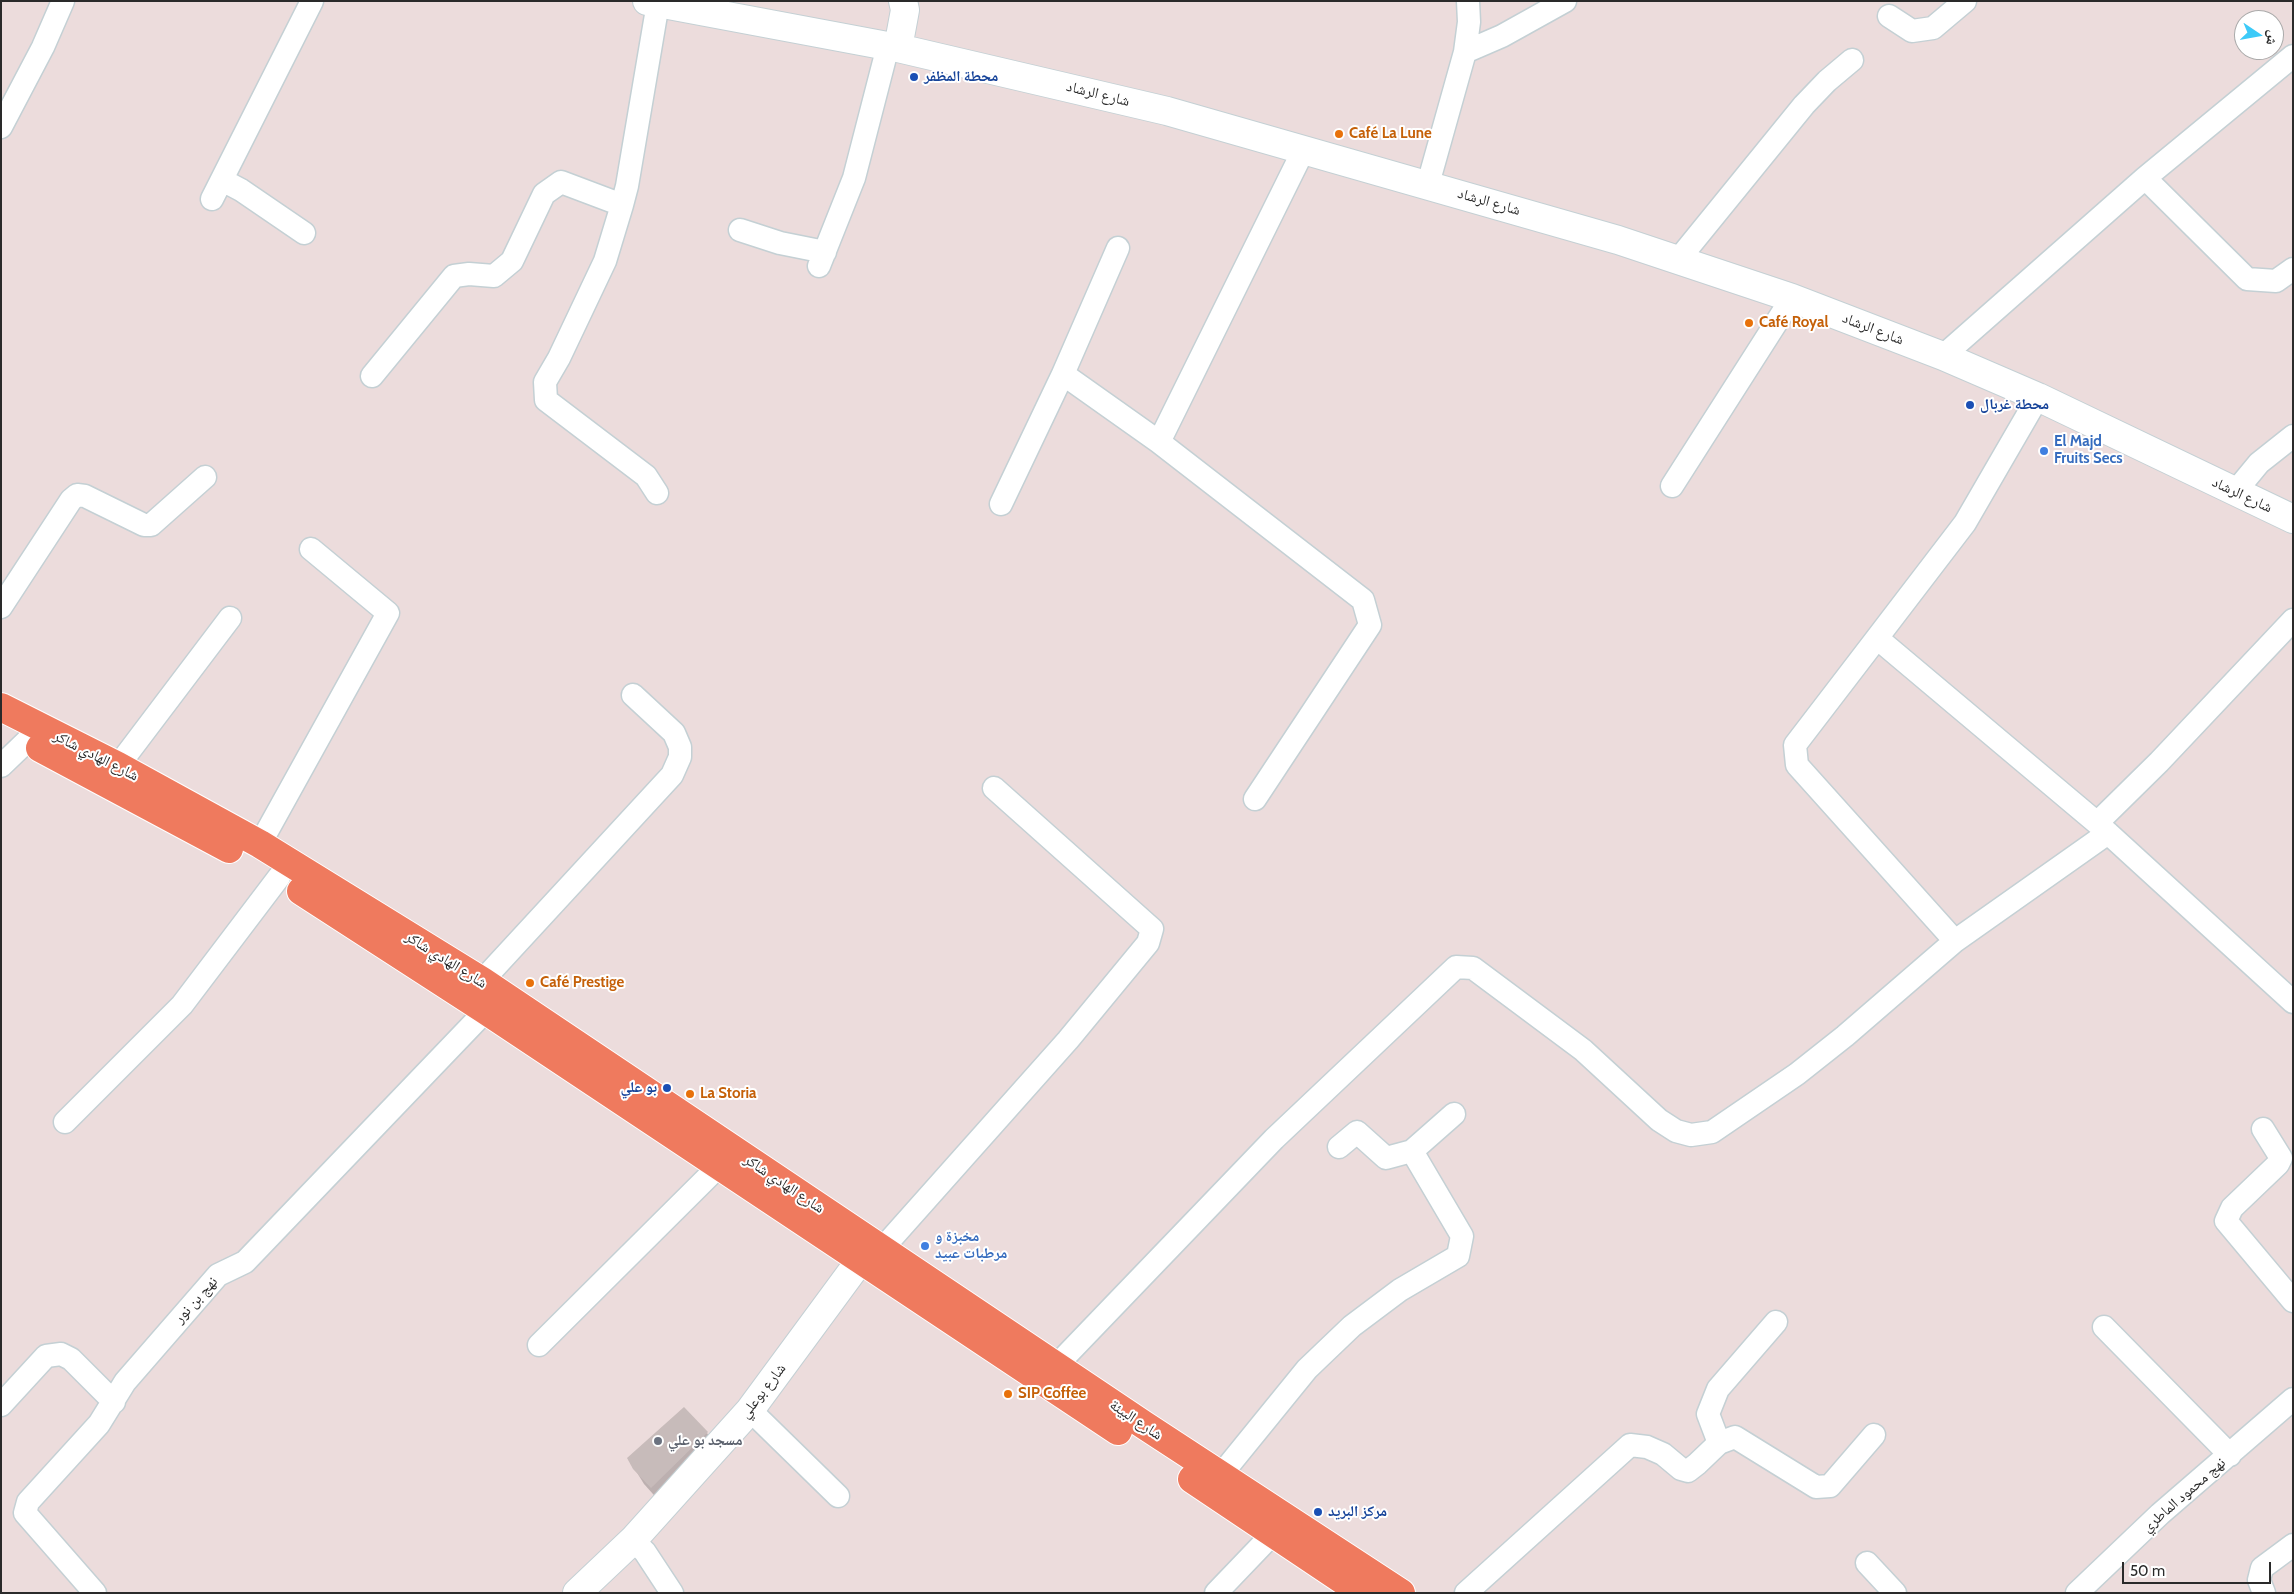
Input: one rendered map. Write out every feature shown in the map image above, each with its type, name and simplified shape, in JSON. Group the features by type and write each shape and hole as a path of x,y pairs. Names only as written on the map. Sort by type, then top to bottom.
{"main road":[{"name":"شارع الهادي شاكر","path":"1,707 32,733 254,852 278,877 489,995 719,1166 872,1251"},
{"name":"شارع الهادي شاكر","path":"1,728 32,733 118,766 254,852 489,995 872,1251"},
{"name":"شارع البيئة","path":"872,1251 1056,1366 1138,1432 1220,1476 1362,1593"},
{"name":"شارع البيئة","path":"872,1251 1280,1526 1401,1593"}],"street":[{"path":"1,127 43,47 62,1"},
{"path":"304,233 241,190 217,190 312,1"},
{"path":"740,230 822,259 854,178 905,10 903,1"},
{"path":"1428,184 1465,52 1469,22 1468,1"},
{"path":"1465,52 1502,36 1565,1"},
{"path":"1889,16 1912,31 1933,28 1965,1"},
{"path":"652,2 627,186 622,205 605,261 560,358 545,382 546,400 646,476 657,493"},
{"name":"شارع الرشاد","path":"652,2 893,47 1167,111 1428,184 1678,260 1792,298 1943,356 2038,397 2293,519"},
{"path":"1943,356 2145,178 2293,56"},
{"path":"1678,260 1804,105 1827,81 1852,60"},
{"path":"1159,442 1304,149"},
{"path":"2145,178 2247,279 2276,281 2293,269"},
{"path":"372,376 454,276 469,274 494,276 512,261 544,194 561,182 622,205"},
{"path":"1001,504 1063,374 1118,248"},
{"path":"1672,486 1792,298"},
{"path":"1063,374 1159,442 1362,600 1370,625 1255,799"},
{"path":"1955,941 1797,765 1795,745 1964,523 2038,397"},
{"path":"2235,492 2260,463 2293,436"},
{"path":"1,606 71,500 77,495 85,496 144,525 151,525 206,478"},
{"path":"254,852 388,613 311,549"},
{"path":"118,766 230,618"},
{"path":"1056,1366 1274,1140 1456,967 1473,968 1583,1050 1659,1120 1676,1131 1697,1135 1712,1132 1797,1074 1845,1036 1955,941 2102,828 2159,762 2293,620"},
{"path":"1877,638 2102,828 2293,1002"},
{"name":"نهج بن نور","path":"95,1593 25,1514 28,1502 99,1424 125,1382 218,1275 245,1262 489,995 672,775 680,757 680,747 674,733 633,695"},
{"path":"1,766 32,733"},
{"path":"872,1251 1068,1040 1148,943 1152,929 994,788"},
{"path":"65,1122 182,1005 278,877"},
{"path":"1339,1147 1357,1132 1386,1158 1412,1151 1454,1114"},
{"path":"2263,1129 2281,1158 2278,1164 2232,1208 2226,1221 2293,1301"},
{"path":"1220,1476 1307,1369 1352,1326 1400,1290 1458,1256 1462,1236 1412,1151"},
{"path":"539,1345 719,1166"},
{"name":"شارع بوعلي","path":"577,1593 633,1540 750,1410 872,1251"},
{"path":"1719,1443 1708,1414 1718,1389 1776,1322"},
{"path":"2104,1327 2230,1455"},
{"path":"1,1404 46,1356 60,1354 71,1359 114,1402"},
{"name":"نهج محمود الماطري","path":"2077,1593 2160,1514 2293,1399"},
{"path":"750,1410 838,1496"},
{"path":"1466,1593 1630,1445 1647,1447 1663,1454 1682,1469 1688,1470 1698,1464 1719,1443 1735,1437 1816,1487 1830,1486 1874,1435"},
{"path":"1216,1593 1280,1526"},
{"path":"633,1540 645,1552 672,1593"},
{"path":"2264,1593 2258,1580 2262,1568 2293,1545"},
{"path":"1867,1563 1895,1593"}],"building":[{"path":"684,1407 708,1432 651,1488 633,1469 627,1458"}],"place":[{"name":"محطة المظفر","path":"914,77"},
{"name":"Café La Lune","path":"1339,134"},
{"name":"Café Royal","path":"1749,323"},
{"name":"محطة غربال","path":"1970,405"},
{"name":"El Majd Fruits Secs","path":"2044,451"},
{"name":"Café Prestige","path":"530,983"},
{"name":"بو علي","path":"667,1088"},
{"name":"La Storia","path":"690,1094"},
{"name":"مخبزة و مرطبات عبيد","path":"925,1246"},
{"name":"SIP Coffee","path":"1008,1394"},
{"name":"مسجد بو علي","path":"658,1441"},
{"name":"مركز البريد","path":"1318,1512"}]}
